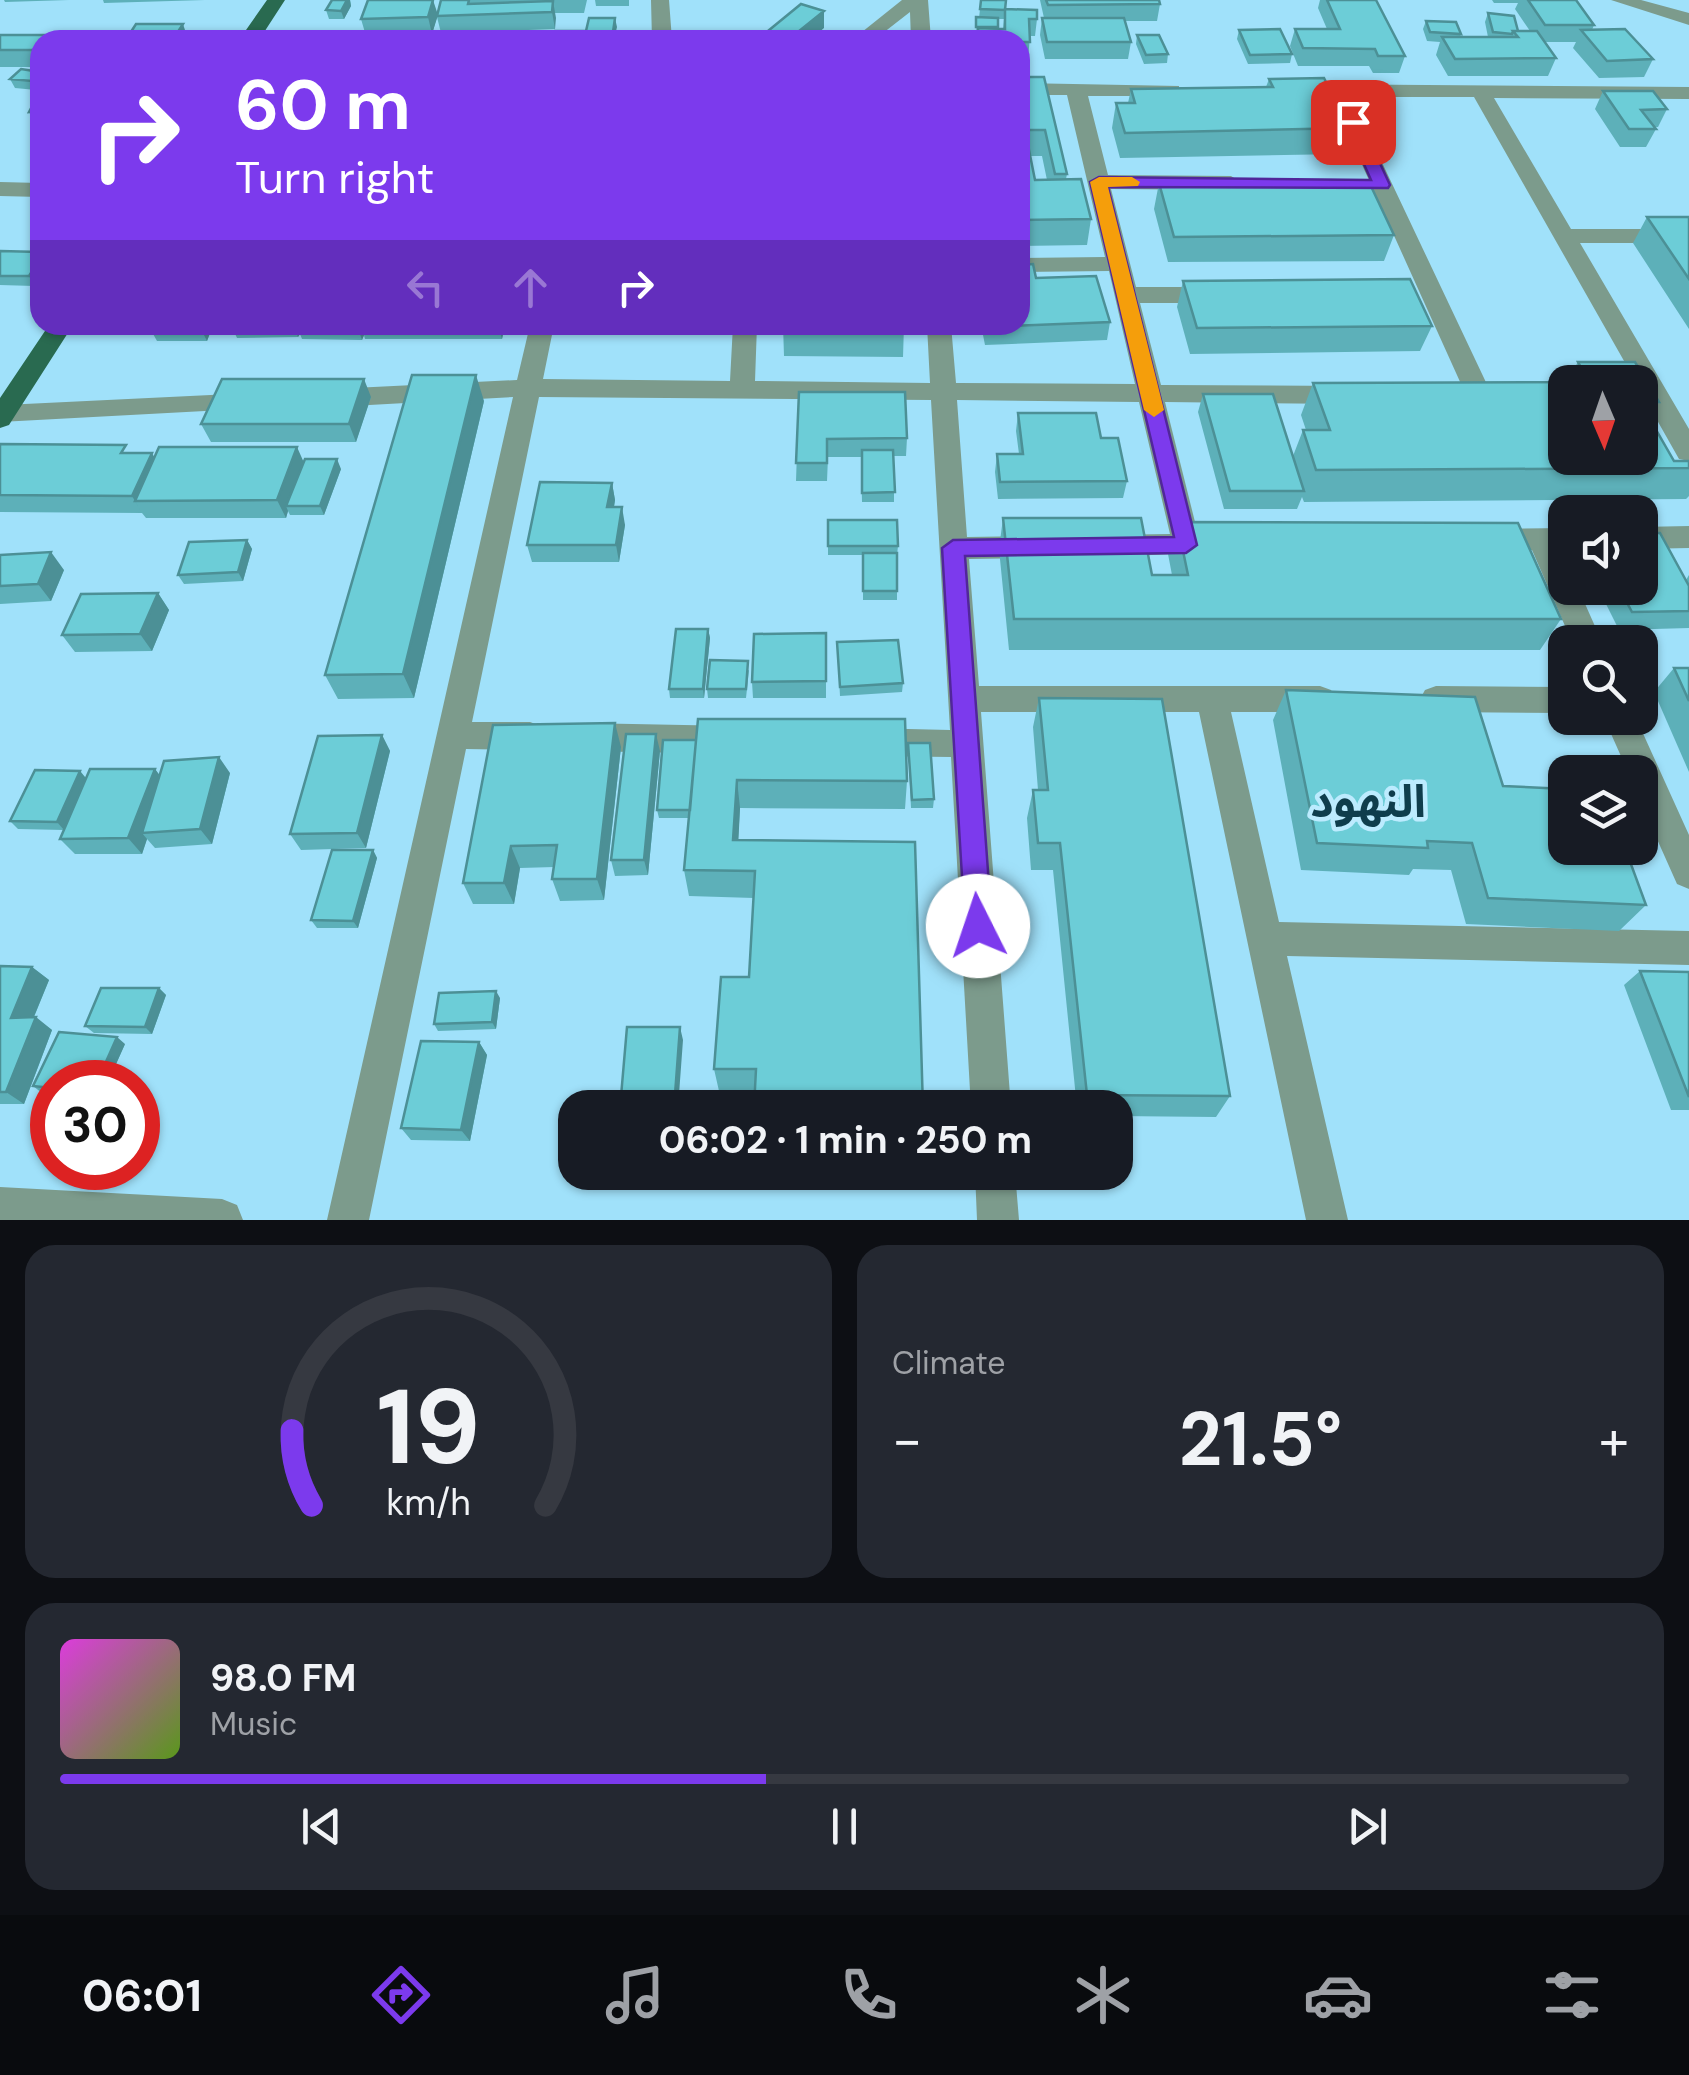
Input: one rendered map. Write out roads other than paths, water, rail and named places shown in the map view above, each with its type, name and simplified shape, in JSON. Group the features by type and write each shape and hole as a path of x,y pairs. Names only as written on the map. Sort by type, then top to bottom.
{"main road":[{"path":"256,30 276,0"},
{"path":"2,416 55,335"}],"street":[{"path":"660,0 662,30"},
{"path":"876,30 916,0 920,30"},
{"path":"1620,0 1689,19"},
{"path":"1030,89 1189,90"},
{"path":"1076,90 1186,545"},
{"path":"1264,90 1689,93"},
{"path":"1338,90 1372,185 1469,395 1514,395"},
{"path":"1480,91 1564,236 1631,365"},
{"path":"1099,182 1250,184"},
{"path":"0,189 30,190"},
{"path":"1564,236 1689,236"},
{"path":"1030,264 1118,264"},
{"path":"1126,295 1241,295"},
{"path":"348,1220 540,335"},
{"path":"742,390 745,335"},
{"path":"939,335 990,1090"},
{"path":"314,399 528,388 1382,395"},
{"path":"1658,395 1689,395"},
{"path":"2,416 276,400"},
{"path":"1658,410 1689,452"},
{"path":"1658,538 1689,537"},
{"path":"1463,540 1548,539"},
{"path":"953,548 1246,544"},
{"path":"963,699 1349,700"},
{"path":"1212,699 1326,1220"},
{"path":"1408,700 1548,700"},
{"path":"453,735 769,740"},
{"path":"1628,735 1689,873"},
{"path":"828,742 966,744"},
{"path":"1264,940 1689,948"},
{"path":"996,1190 998,1220"},
{"path":"0,1208 222,1220"}],"district":[{"name":"النهود","path":"1368,801"}]}
